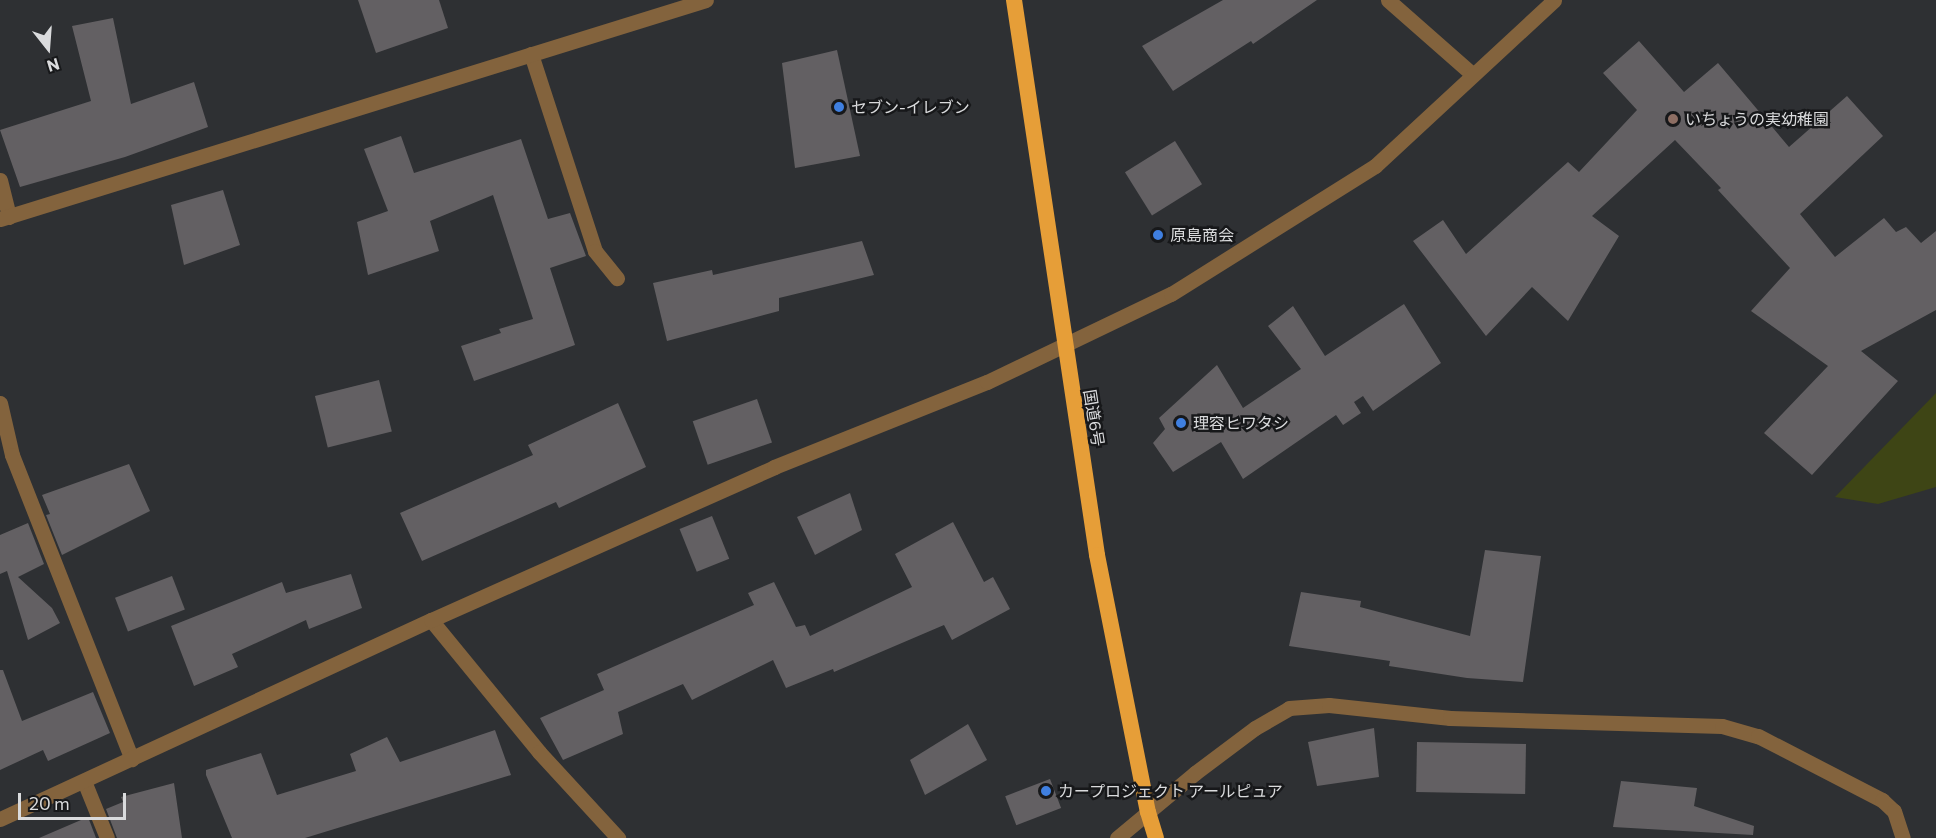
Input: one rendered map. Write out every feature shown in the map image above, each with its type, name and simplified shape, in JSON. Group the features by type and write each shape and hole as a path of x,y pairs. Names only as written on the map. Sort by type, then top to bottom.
{"highway":[{"name":"国道6号","path":"1014,0 1097,555 1148,813 1156,838"}],"street":[{"path":"0,180 5,218 687,3 706,0"},
{"path":"1388,0 1473,75"},
{"path":"0,819 431,620 774,467 987,382 1171,294 1375,166 1554,0"},
{"path":"531,54 595,251 617,278"},
{"path":"0,403 12,455 132,759"},
{"path":"431,620 539,752 618,838"},
{"path":"1117,838 1195,772 1255,728 1288,708 1329,705 1450,718 1722,726 1758,736 1882,800 1894,811 1903,838"},
{"path":"84,781 106,838"}],"green space":[{"path":"1936,393 1936,487 1878,504 1835,497"}],"building":[{"path":"358,0 439,0 448,28 376,53"},
{"path":"1223,0 1317,0 1253,44 1251,41 1173,91 1142,46"},
{"path":"113,18 131,104 194,82 208,127 125,157 20,187 0,130 91,101 72,26"},
{"path":"1639,41 1684,92 1718,63 1789,147 1847,96 1883,136 1800,214 1835,257 1884,218 1896,232 1906,227 1921,243 1936,231 1936,310 1861,351 1898,381 1812,475 1764,433 1828,366 1751,311 1790,268 1718,190 1721,188 1675,140 1592,216 1619,236 1568,321 1532,287 1486,336 1413,241 1443,220 1466,254 1568,162 1579,172 1637,110 1603,73"},
{"path":"837,50 860,156 795,168 782,63"},
{"path":"401,136 414,173 521,139 548,219 570,213 586,256 550,268 575,345 474,381 461,346 501,333 499,329 533,319 493,195 430,221 439,251 368,275 357,222 388,211 364,149"},
{"path":"1175,141 1202,184 1152,216 1125,172"},
{"path":"223,190 240,245 184,265 171,205"},
{"path":"862,241 874,275 779,298 779,311 667,341 653,283 712,270 713,275"},
{"path":"1404,304 1441,363 1373,411 1363,396 1354,402 1361,413 1343,425 1336,415 1243,479 1221,442 1173,472 1153,443 1165,429 1159,418 1217,365 1243,408 1301,369 1268,326 1293,306 1325,356"},
{"path":"379,380 392,431 328,447 315,396"},
{"path":"757,399 772,442 708,465 693,421"},
{"path":"618,403 646,467 559,508 556,502 422,561 400,513 533,455 528,445"},
{"path":"129,464 150,511 62,555 46,515 50,514 42,495"},
{"path":"850,493 862,530 815,555 797,517"},
{"path":"712,516 729,559 697,572 680,529"},
{"path":"953,522 984,582 993,577 1010,609 952,640 944,625 834,672 833,669 786,688 773,660 692,700 683,684 618,712 623,734 563,760 540,718 604,690 597,674 754,605 748,593 774,582 796,627 805,625 810,636 912,587 895,554"},
{"path":"28,523 44,564 18,577 52,608 60,623 28,640 7,571 0,574 0,535"},
{"path":"1485,550 1541,556 1523,682 1467,678 1389,666 1390,661 1289,646 1301,592 1361,601 1360,607 1470,636"},
{"path":"351,574 362,608 309,629 306,620 232,654 238,667 194,686 171,626 282,582 286,593"},
{"path":"172,576 185,610 128,631 115,598"},
{"path":"0,670 3,670 22,721 93,692 110,733 48,761 43,750 0,770"},
{"path":"968,724 987,760 925,795 910,760"},
{"path":"1374,728 1379,777 1317,786 1308,742"},
{"path":"495,730 511,775 305,838 232,838 206,775 206,770 261,753 277,795 356,771 350,754 387,737 400,762"},
{"path":"1417,742 1526,744 1525,794 1416,792"},
{"path":"1050,779 1061,808 1016,825 1005,796"},
{"path":"1621,781 1697,788 1694,806 1754,826 1753,835 1613,827"},
{"path":"174,783 182,838 117,838 106,809 123,802 121,797"},
{"path":"88,817 96,838 39,838"}],"place":[{"name":"セブン-イレブン","path":"839,107"},
{"name":"いちょうの実幼稚園","path":"1673,119"},
{"name":"原島商会","path":"1158,235"},
{"name":"理容ヒワタシ","path":"1181,423"},
{"name":"カープロジェクト アールピュア","path":"1046,791"}]}
